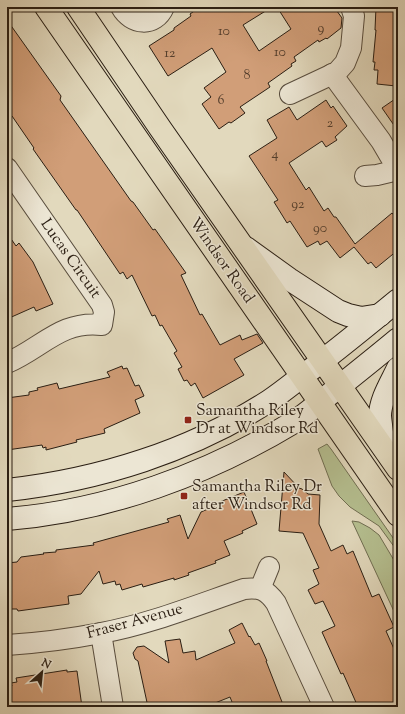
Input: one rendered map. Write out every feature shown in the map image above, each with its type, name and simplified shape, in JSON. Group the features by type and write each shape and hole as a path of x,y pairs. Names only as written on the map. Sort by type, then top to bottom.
{"main road":[{"name":"Windsor Road","path":"46,7 398,514"},
{"name":"Windsor Road","path":"78,7 398,469"},
{"path":"243,247 338,311 361,318 380,315"},
{"path":"7,490 52,484 119,468 181,446 242,417 270,400 302,377 398,300"},
{"path":"7,519 44,514 105,502 134,494 192,474 295,421 398,339"},
{"path":"384,448 380,416 381,408 386,392 398,368"}],"street":[{"path":"121,7 125,14 131,19 146,21 152,20 158,16 164,7"},
{"path":"290,94 332,74 341,68 349,56 351,48 354,16 351,7"},
{"path":"332,74 381,141 398,170 377,176 365,176"},
{"name":"Lucas Circuit","path":"7,168 99,300 104,312 102,325 84,324 73,326 61,331 7,364"},
{"path":"269,566 260,589 270,594 276,603 324,707"},
{"name":"Fraser Avenue","path":"7,645 53,641 101,633 161,618 244,589 260,589"},
{"path":"101,633 113,707"}],"green space":[{"path":"327,444 398,545 398,552 379,526 350,507 332,486 318,449"},
{"path":"352,521 359,522 379,535 398,567 398,620"}],"building":[{"path":"200,7 272,7 243,25 259,51 291,29 277,7 334,7 342,18 341,28 327,39 326,38 319,42 318,40 294,57 296,61 291,64 292,66 268,83 270,87 240,107 245,113 219,129 202,104 211,97 204,88 226,72 212,48 168,76 149,46 174,30 174,28 191,16 190,14"},
{"path":"376,7 398,7 398,64 396,86 377,84 378,70 374,70 375,62 373,62 376,30"},
{"path":"7,20 61,96 60,100 131,201 153,230 155,229 186,273 181,275 200,315 202,314 220,345 240,335 242,340 257,334 263,343 234,359 244,375 203,398 195,383 191,386 187,380 184,381 178,369 182,367 174,353 177,351 162,325 160,326 155,315 152,316 132,275 127,279 123,272 120,274 77,210 33,149 34,148 12,116 7,120"},
{"path":"398,97 398,131 382,108"},
{"path":"326,100 331,108 333,106 347,126 335,137 337,140 326,147 322,141 289,163 306,190 309,187 324,211 328,208 355,244 392,213 398,220 398,250 376,268 371,262 368,264 354,247 340,258 327,241 320,245 318,241 307,247 290,221 287,223 274,202 278,200 249,156 277,138 267,120 289,107 297,120"},
{"path":"7,233 16,246 19,243 33,262 53,304 36,311 34,307 7,319"},
{"path":"122,366 123,369 127,368 135,386 139,385 144,396 135,400 140,413 104,429 105,433 76,440 77,442 46,450 46,447 43,448 42,445 7,450 7,398 29,395 29,392 38,390 37,388 57,383 59,389 110,377 107,372"},
{"path":"284,472 299,488 308,494 320,495 319,524 331,551 343,545 347,554 353,551 372,597 379,594 394,627 386,631 398,658 398,707 358,707 343,673 341,674 322,632 335,626 323,601 315,604 308,590 319,584 313,570 319,568 303,533 279,531"},
{"path":"244,492 257,524 242,531 243,533 224,541 230,555 215,561 216,563 188,573 189,575 174,580 174,578 143,587 142,584 122,590 120,584 116,585 115,581 103,584 99,571 81,594 68,596 69,604 18,611 17,609 7,609 7,563 17,562 21,557 56,552 56,550 94,545 93,543 169,522 167,519 180,515 188,539 201,512 215,506 215,504"},
{"path":"242,623 255,645 259,643 282,702 271,707 234,707 230,697 205,707 148,707 138,661 135,659 133,653 137,647 144,646 169,663 165,641 180,639 183,653 195,651 196,660 235,643 229,630"},
{"path":"67,670 67,672 77,671 82,707 7,707 7,687 12,686 11,683 17,682 16,678"}],"place":[{"name":"Samantha Riley Dr at Windsor Rd","path":"188,420"},
{"name":"Samantha Riley Dr after Windsor Rd","path":"184,496"}]}
